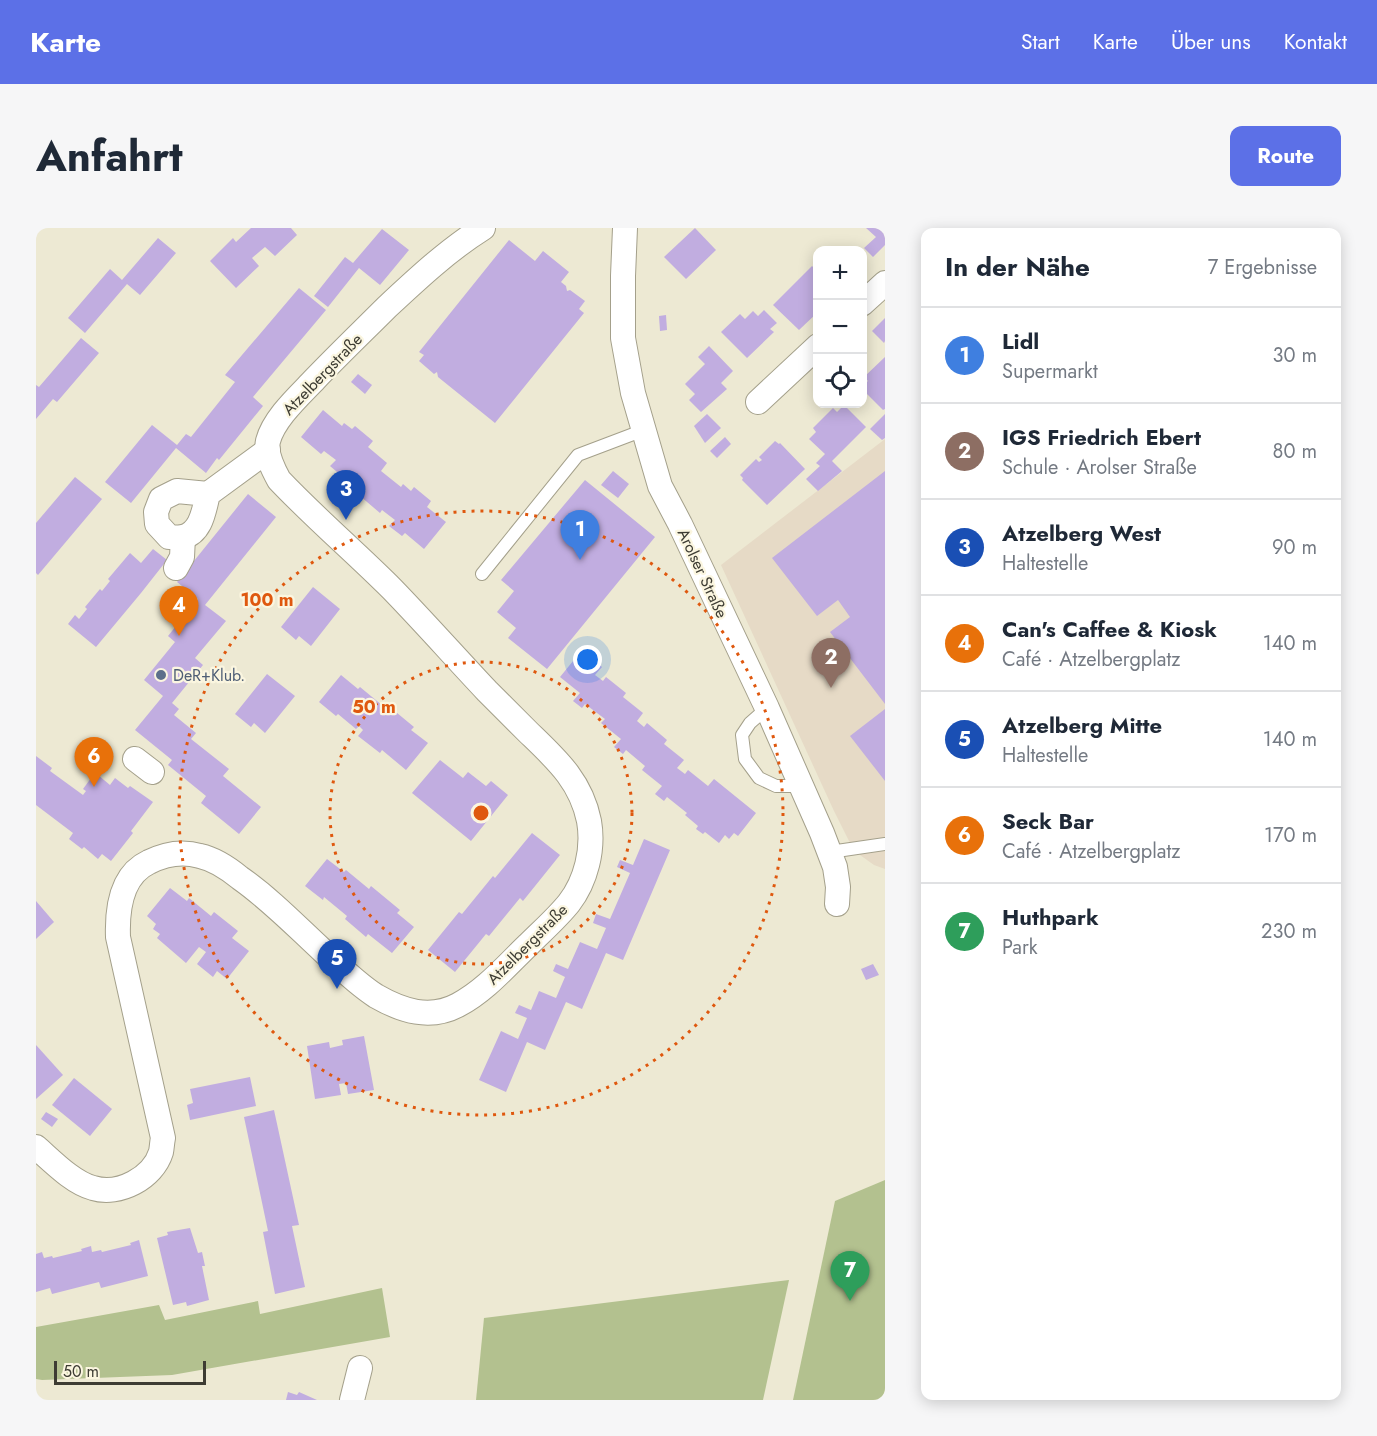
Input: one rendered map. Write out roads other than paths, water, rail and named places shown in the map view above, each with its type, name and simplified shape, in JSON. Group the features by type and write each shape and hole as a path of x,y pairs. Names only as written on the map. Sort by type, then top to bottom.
{"street":[{"name":"Atzelbergstraße","path":"36,1148 73,1178 94,1189 103,1190 131,1185 141,1179 149,1171 161,1151 163,1138 118,937 122,895 137,870 145,864 157,858 182,853 202,856 223,867 260,892 359,984 394,1005 410,1011 425,1013 459,1005 491,980 558,916 570,902 585,872 590,853 589,822 577,786 566,771 393,591 279,480 273,470 268,450 268,442 279,420 342,351 406,289 443,257 483,228"},
{"name":"Arolser Straße","path":"625,228 623,338 633,393 660,486 766,708 830,852 838,887 837,904"},
{"path":"866,300 885,282"},
{"path":"758,402 813,351"},
{"path":"208,494 177,491 161,499 156,512 157,524 168,537 183,537 196,529 203,515 208,494 268,450"},
{"path":"176,568 182,557 183,537"},
{"path":"352,1400 360,1368"}],"lane":[{"path":"482,574 578,455 644,430"},
{"path":"766,708 750,723 742,735 746,759 759,778 776,786 802,786"},
{"path":"830,852 885,844"}],"place":[{"name":"Atzelberg West","path":"346,520"},
{"name":"Lidl","path":"580,560"},
{"name":"Can's Caffee & Kiosk","path":"179,636"},
{"name":"DeR+Klub.","path":"161,675"},
{"name":"IGS Friedrich Ebert","path":"831,688"},
{"name":"Seck Bar","path":"94,787"},
{"name":"Atzelberg Mitte","path":"337,989"},
{"name":"Huthpark","path":"850,1301"}]}
